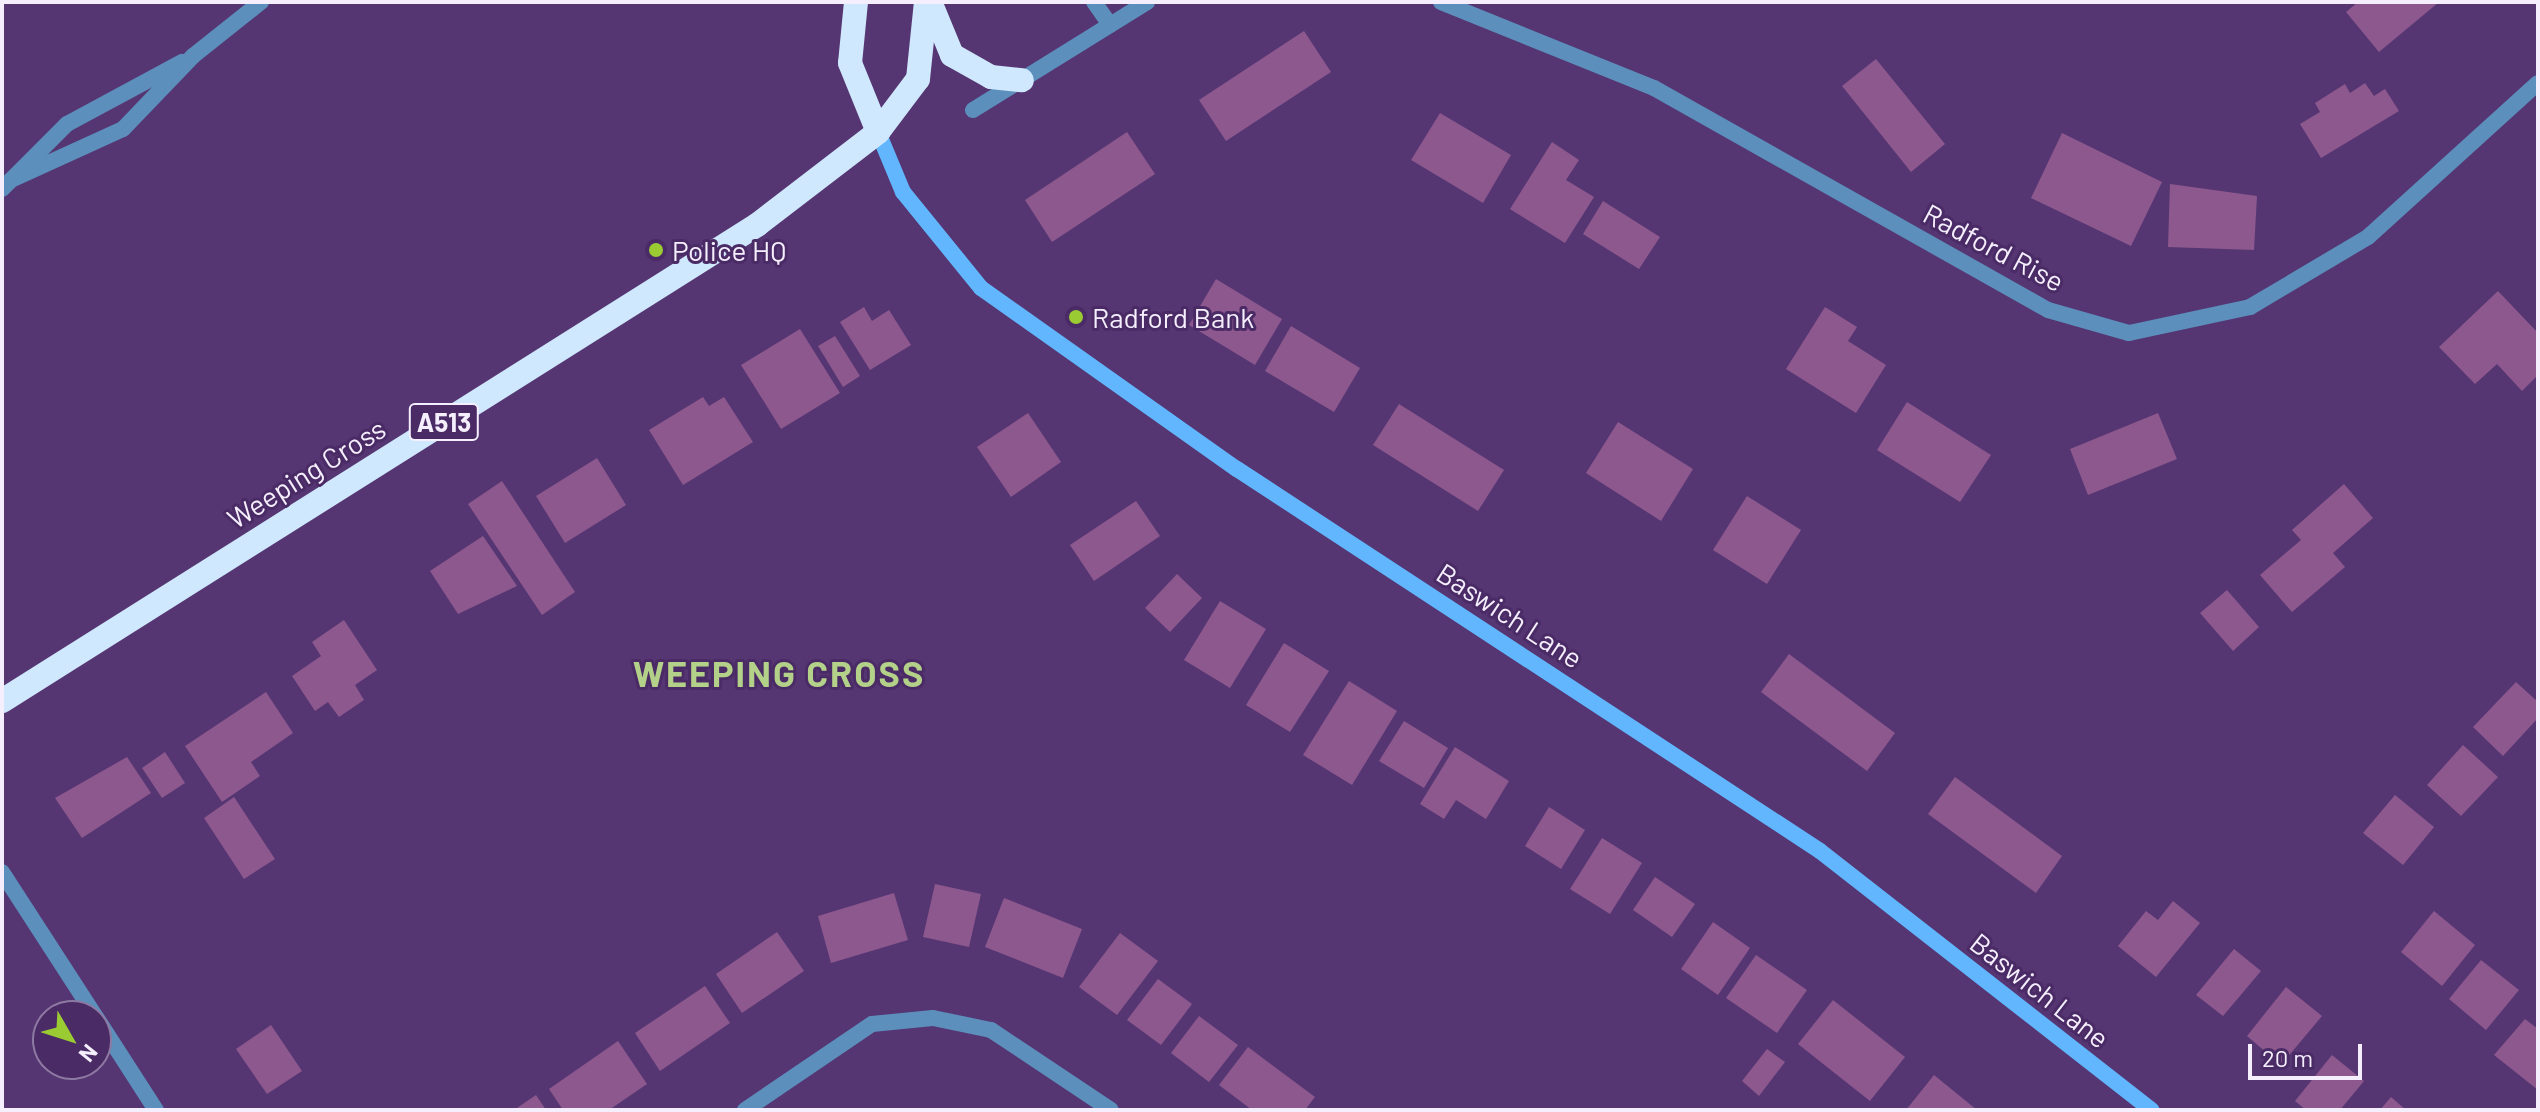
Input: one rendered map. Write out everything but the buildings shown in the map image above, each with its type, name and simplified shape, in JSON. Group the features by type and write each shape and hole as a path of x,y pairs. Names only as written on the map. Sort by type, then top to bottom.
{"highway":[{"path":"856,2 850,63 878,132"},
{"path":"928,2 952,55 970,69 1022,80"},
{"name":"Weeping Cross","path":"2,701 757,225 878,132 918,79 928,2"}],"street":[{"path":"6,184 123,129 193,56 261,2"},
{"path":"1094,2 1110,25"},
{"path":"973,110 1147,2"},
{"name":"Radford Rise","path":"1441,2 1654,88 2048,310 2129,333 2250,307 2368,237 2538,83"},
{"path":"6,184 87,110 193,56"},
{"name":"Baswich Lane","path":"878,132 903,192 981,288 1237,469 1820,851 2152,1110"},
{"path":"2,872 85,1000"},
{"path":"745,1110 872,1024 933,1018 991,1030 1111,1110"},
{"path":"112,1042 156,1110"}],"place":[{"name":"Police HQ","path":"656,250"},
{"name":"Radford Bank","path":"1076,317"}],"district":[{"name":"WEEPING CROSS","path":"779,673"}]}
